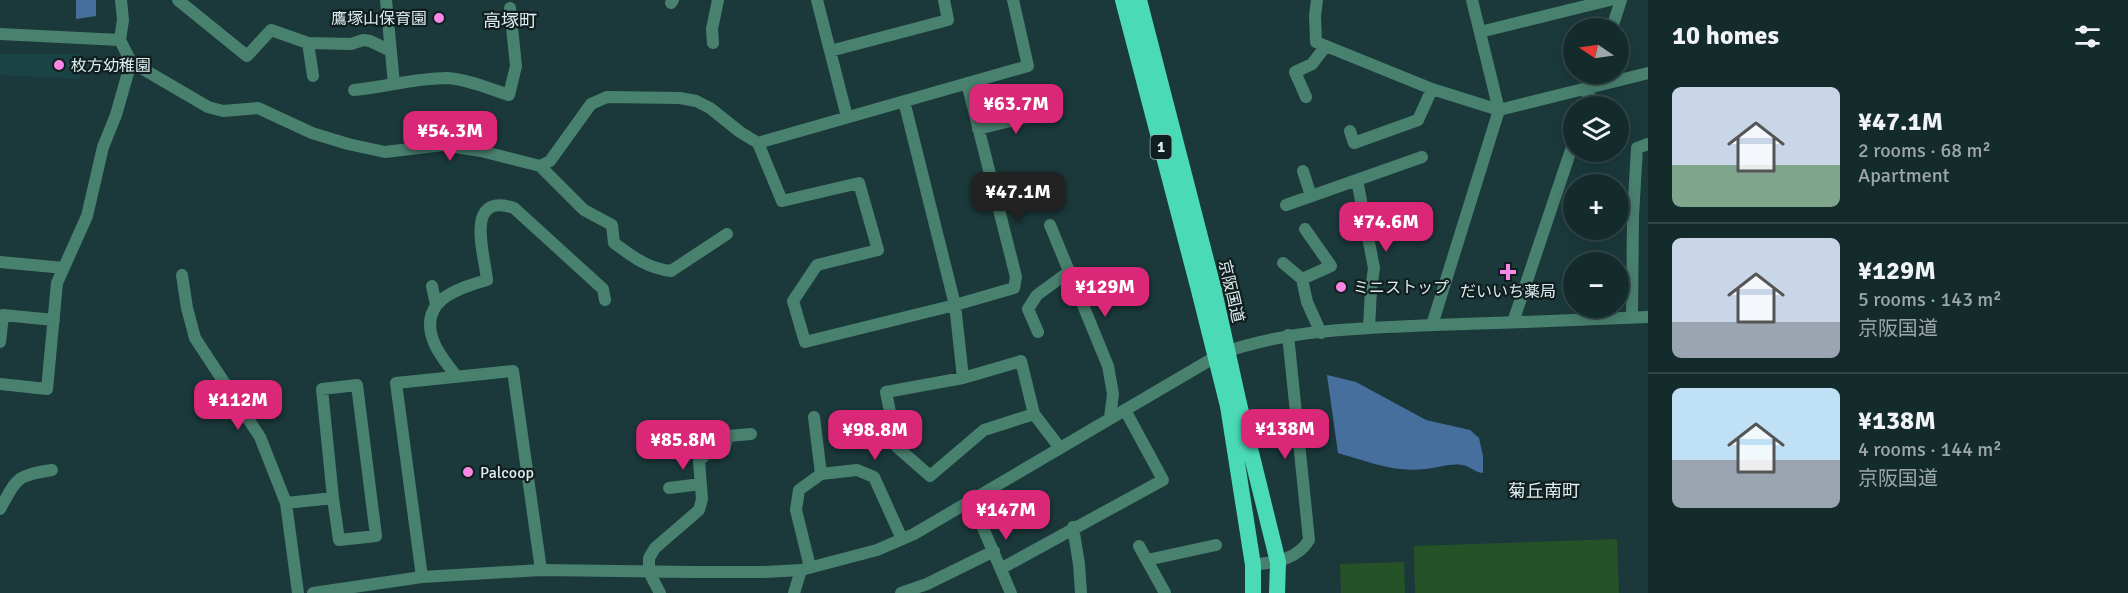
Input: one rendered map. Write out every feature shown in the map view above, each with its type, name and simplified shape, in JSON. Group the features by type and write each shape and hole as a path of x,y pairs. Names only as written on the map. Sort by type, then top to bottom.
{"highway":[{"name":"京阪国道","path":"1122,0 1207,292"},
{"name":"京阪国道","path":"1139,0 1233,405 1278,562 1277,593"},
{"name":"京阪国道","path":"1233,405 1253,565 1253,593"}],"street":[{"path":"121,0 123,20 120,40 131,62 208,107 223,111 258,108 312,133 386,152 443,146 481,151 540,166 584,210 612,225 615,243 656,270 671,271 727,234"},
{"path":"178,0 248,56 272,30 308,43 351,44 363,40 391,51"},
{"path":"386,0 394,84"},
{"path":"713,43 712,29 718,0"},
{"path":"817,0 847,117"},
{"path":"830,51 948,20 944,0"},
{"path":"758,142 1028,66 1013,0"},
{"path":"1317,0 1316,42 1432,88 1499,110 1648,73"},
{"path":"1432,326 1499,110 1472,0"},
{"path":"1480,32 1610,0"},
{"path":"1615,18 1621,0"},
{"path":"354,90 447,78 509,95 516,66 510,8"},
{"path":"0,34 120,40"},
{"path":"308,43 312,76"},
{"path":"1306,97 1295,72 1312,64 1326,46"},
{"path":"0,384 47,389 57,283 87,216 103,147 116,116 131,62"},
{"path":"540,166 550,161 591,104 607,97 662,96 696,101 710,108 740,132 758,142 782,201 859,183 878,250 817,265 793,301 805,342 1014,288 1016,276 967,84"},
{"path":"1589,96 1593,84"},
{"path":"1350,131 1354,144 1418,120 1432,88"},
{"path":"904,101 955,305 963,378"},
{"path":"978,129 1046,112"},
{"path":"1632,317 1633,216 1637,148 1648,144"},
{"path":"1286,205 1422,157"},
{"path":"1513,322 1567,162"},
{"path":"1303,171 1311,196"},
{"path":"1357,180 1374,268 1369,328"},
{"path":"456,376 436,347 430,333 432,314 440,300 460,288 487,280 480,225 482,215 489,206 501,204 514,208 603,289 605,300"},
{"path":"1050,225 1108,366 1113,394 1110,418"},
{"path":"1302,279 1330,266 1305,229"},
{"path":"0,262 64,268"},
{"path":"1283,263 1302,279 1307,302 1321,333"},
{"path":"1038,332 1028,309 1038,295 1070,271"},
{"path":"182,275 195,338 261,437 285,503 298,593"},
{"path":"432,286 436,305"},
{"path":"0,342 3,315 54,320"},
{"path":"313,593 351,590 422,577 541,570 765,572 806,568 866,553 902,539 1222,353 1250,344 1288,335 1369,328 1648,316"},
{"path":"1253,565 1278,562 1303,550 1309,540 1288,335"},
{"path":"1034,414 984,430 930,476 897,447 886,392 963,378 1021,361 1034,414 1060,448"},
{"path":"422,577 396,383 513,371 541,570"},
{"path":"357,385 376,536 339,540 333,498 322,389 357,385"},
{"path":"1002,568 1163,480 1125,410"},
{"path":"814,417 822,474"},
{"path":"660,593 649,572 649,558 655,548 699,510 702,499 699,461 706,454 724,450 728,436 751,434"},
{"path":"0,509 15,482 25,474 52,470"},
{"path":"794,593 806,568 796,510 799,490 822,474 858,470 874,477 902,539"},
{"path":"669,488 701,484"},
{"path":"285,503 333,498"},
{"path":"972,500 1011,593"},
{"path":"1073,528 1081,593"},
{"path":"1147,560 1216,545"},
{"path":"1139,546 1165,593"},
{"path":"901,593 927,584 994,550"}],"shaded area":[{"path":"0,54 80,54 80,79 0,75"}],"green space":[{"path":"1617,539 1619,593 1415,593 1414,546"},
{"path":"1404,562 1405,593 1341,593 1340,564"}],"water":[{"path":"76,0 96,0 96,16 76,19"},
{"path":"1327,375 1356,382 1426,420 1470,430 1479,438 1483,456 1483,473 1457,465 1414,470 1392,468 1338,453"}],"place":[{"name":"鷹塚山保育園","path":"439,18"},
{"name":"枚方幼稚園","path":"59,65"},
{"name":"だいいち薬局","path":"1508,272"},
{"name":"ミニストップ","path":"1341,287"},
{"name":"Palcoop","path":"468,472"}],"district":[{"name":"高塚町","path":"510,21"},
{"name":"菊丘南町","path":"1544,491"}]}
